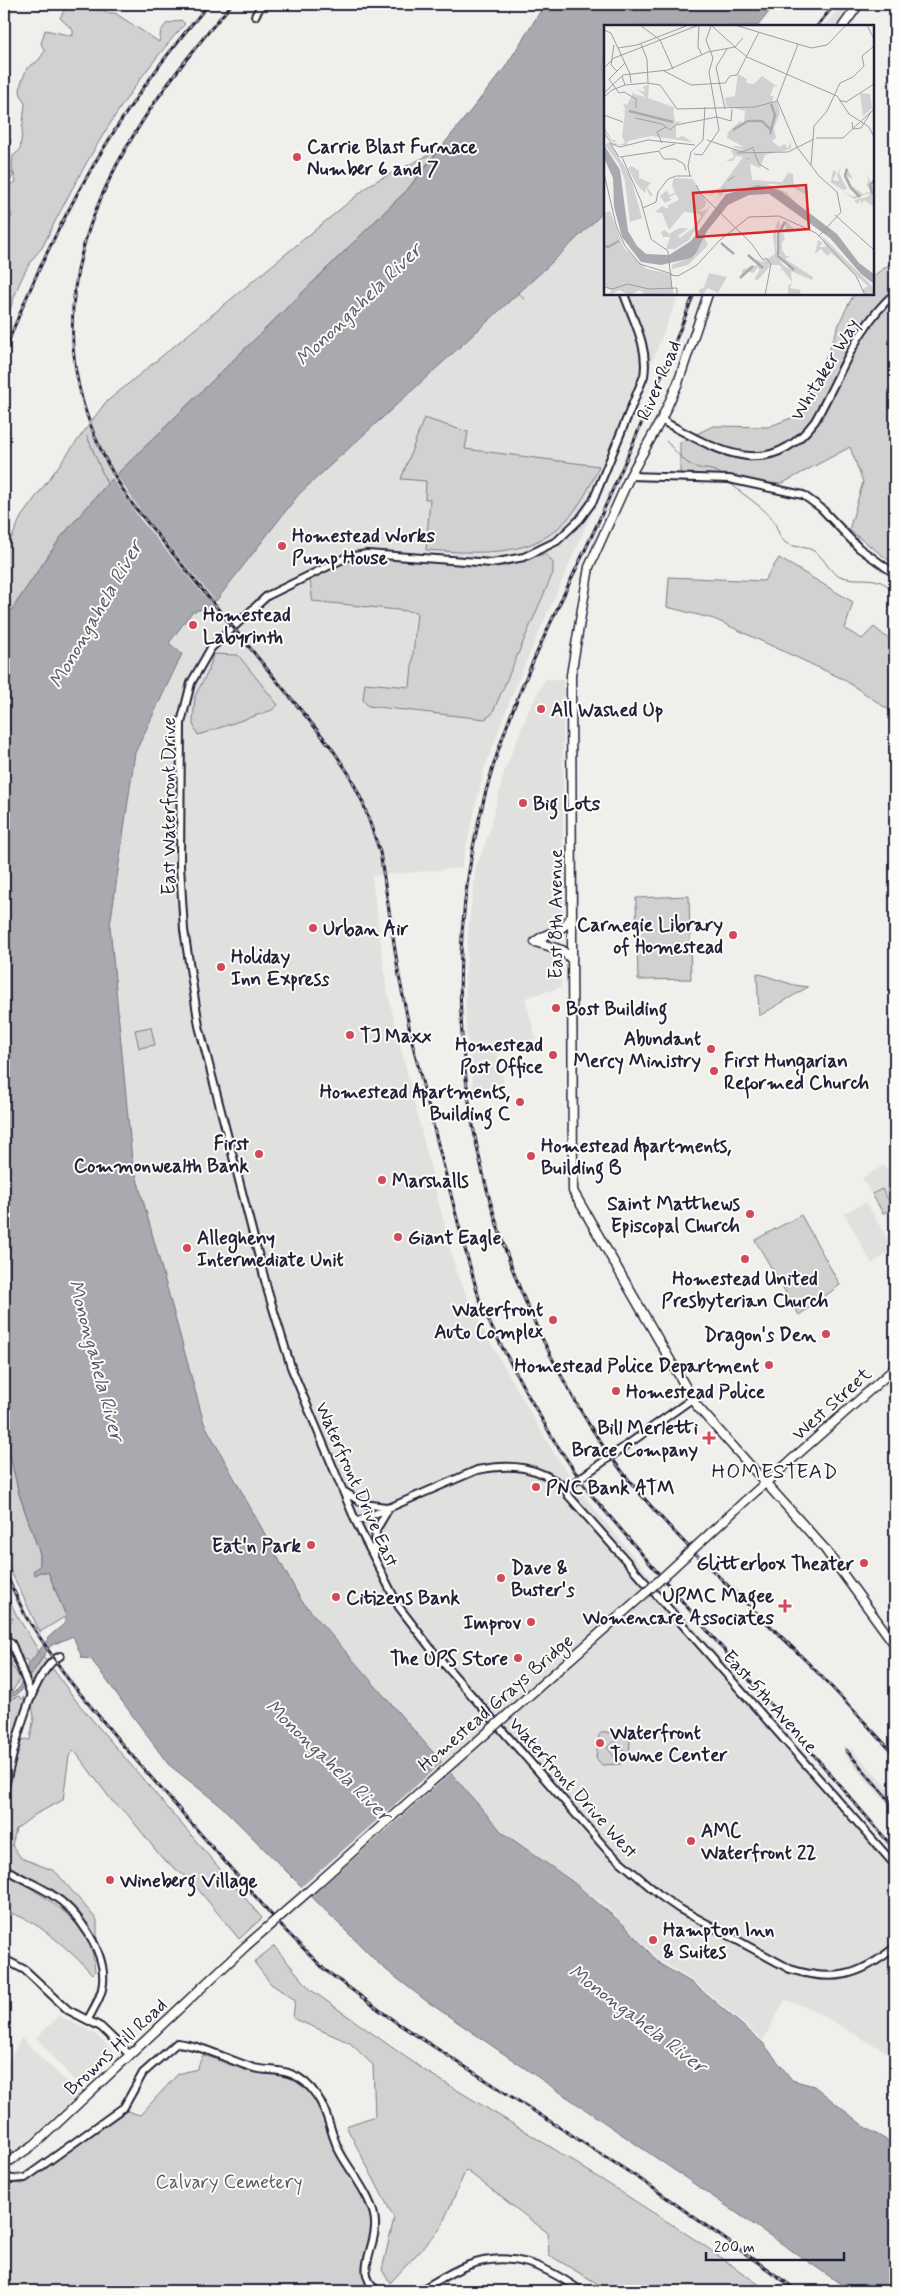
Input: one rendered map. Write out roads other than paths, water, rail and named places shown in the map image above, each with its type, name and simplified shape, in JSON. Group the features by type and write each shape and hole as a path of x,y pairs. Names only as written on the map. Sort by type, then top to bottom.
{"main road":[{"path":"844,25 859,4"},
{"name":"River Road","path":"630,476 661,420 681,375 708,295"},
{"name":"East 8th Avenue","path":"630,476 589,567 571,675 573,1190 692,1399 824,1548 895,1645"},
{"path":"571,918 560,930 540,937 535,942 562,950 571,959"},
{"name":"West Street","path":"766,1482 895,1368"},
{"name":"Homestead Grays Bridge","path":"246,1946 502,1717 651,1588 766,1482"},
{"name":"Browns Hill Road","path":"4,2165 36,2144 246,1946"}],"street":[{"path":"255,16 262,4"},
{"name":"Whitaker Way","path":"661,420 714,448 734,455 763,455 791,445 809,430 858,338 895,293"},
{"name":"East Waterfront Drive","path":"251,1229 199,1026 184,930 180,866 181,723 191,683 211,648 253,607 273,592 337,560 354,555 367,554 480,563 504,562 535,553 557,541 569,531 588,509 598,491 644,376 643,345 624,295"},
{"path":"630,476 726,478 803,495 821,508 858,548 895,574"},
{"name":"Waterfront Drive East","path":"251,1229 287,1357 356,1522 406,1618 494,1721"},
{"path":"356,1522 477,1470 491,1467 518,1467 537,1470 566,1488 692,1399"},
{"name":"East 5th Avenue","path":"566,1488 568,1495 895,1865"},
{"path":"344,1491 371,1507 389,1507"},
{"path":"374,1557 376,1530 389,1507"},
{"path":"6,1640 13,1647 31,1694"},
{"path":"4,1791 31,1694 49,1663 60,1656"},
{"name":"Waterfront Drive West","path":"494,1721 608,1851 662,1897 688,1914 790,1969 804,1973 840,1976 856,1972 876,1964 895,1948"},
{"path":"4,1868 52,1894 70,1908 86,1929 96,1947 103,1983 88,2019"},
{"path":"4,1959 25,1970 68,2010 101,2027 130,2054"},
{"path":"4,2176 12,2179 25,2178 124,2107 143,2073 177,2043 255,2068 292,2074 308,2084 318,2097 327,2115 338,2149 352,2170 374,2215 376,2227 366,2263 367,2277 377,2291"},
{"path":"419,2291 466,2266 489,2260 504,2259 538,2265 581,2291"}],"water":[{"name":"Monongahela River","path":"545,4 775,4 759,25 604,25 604,212 547,267 299,494 212,606 192,612 169,643 182,654 135,753 110,926 132,1160 204,1423 301,1600 502,1832 573,1882 624,1925 660,1964 694,1984 763,2043 792,2080 814,2086 866,2128 895,2145 895,2291 851,2291 425,2000 381,1966 221,1806 168,1764 91,1659 82,1658 73,1636 50,1646 21,1691 16,1695 4,1698 4,1695 18,1690 28,1665 52,1634 64,1624 66,1616 48,1572 40,1572 35,1575 33,1571 40,1565 40,1554 19,1494 4,1429 4,621 61,537 107,484 407,190 504,69"}],"waterway":[{"path":"518,292 524,299"},
{"path":"87,436 107,484"},
{"path":"666,441 689,464 716,471 723,476"},
{"path":"730,483 771,517 781,538 786,543 816,552 836,574 852,579 881,582 888,586 895,594"}],"railway":[{"path":"4,353 44,260 66,214 91,170 146,84 209,4"},
{"path":"232,4 185,61 144,119 110,179 85,240 73,304 75,369 95,436 133,505 331,747 349,774 363,803 380,852 399,976 413,1046 463,1242 479,1298 492,1328 526,1392 555,1442 588,1491 895,1850"},
{"path":"818,25 835,4"},
{"path":"694,295 620,472 526,677 493,767 474,842 463,918 460,994 465,1070 477,1146 496,1220 522,1292 554,1362 590,1425 614,1461 679,1537 811,1665 895,1755"},
{"path":"4,1570 26,1617 68,1679 121,1743 283,1928 325,1970 397,2023 643,2181 798,2291"},
{"path":"846,1750 895,1807"}],"place":[{"name":"Carrie Blast Furnace Number 6 and 7","path":"297,157"},
{"name":"Homestead Works Pump House","path":"282,546"},
{"name":"Homestead Labyrinth","path":"193,625"},
{"name":"All Washed Up","path":"541,709"},
{"name":"Big Lots","path":"523,803"},
{"name":"Urban Air","path":"313,928"},
{"name":"Carnegie Library of Homestead","path":"733,935"},
{"name":"Holiday Inn Express","path":"221,967"},
{"name":"Bost Building","path":"556,1008"},
{"name":"TJ Maxx","path":"350,1035"},
{"name":"Abundant Mercy Ministry","path":"711,1049"},
{"name":"Homestead Post Office","path":"553,1055"},
{"name":"First Hungarian Reformed Church","path":"714,1071"},
{"name":"Homestead Apartments, Building C","path":"520,1102"},
{"name":"First Commonwealth Bank","path":"259,1154"},
{"name":"Homestead Apartments, Building B","path":"531,1156"},
{"name":"Marshalls","path":"382,1180"},
{"name":"Saint Matthews Episcopal Church","path":"750,1214"},
{"name":"Giant Eagle","path":"398,1237"},
{"name":"Allegheny Intermediate Unit","path":"187,1248"},
{"name":"Homestead United Presbyterian Church","path":"745,1259"},
{"name":"Waterfront Auto Complex","path":"553,1320"},
{"name":"Dragon's Den","path":"826,1334"},
{"name":"Homestead Police Department","path":"769,1365"},
{"name":"Homestead Police","path":"616,1391"},
{"name":"Bill Merletti Brace Company","path":"709,1438"},
{"name":"PNC Bank ATM","path":"536,1487"},
{"name":"Eat'n Park","path":"311,1545"},
{"name":"Glitterbox Theater","path":"864,1563"},
{"name":"Dave & Buster's","path":"501,1578"},
{"name":"Citizens Bank","path":"336,1597"},
{"name":"UPMC Magee Womencare Associates","path":"785,1606"},
{"name":"Improv","path":"531,1622"},
{"name":"The UPS Store","path":"518,1658"},
{"name":"Waterfront Towne Center","path":"600,1743"},
{"name":"AMC Waterfront 22","path":"691,1841"},
{"name":"Wineberg Village","path":"110,1880"},
{"name":"Hampton Inn & Suites","path":"653,1940"}],"district":[{"name":"HOMESTEAD","path":"775,1471"}],"park label":[{"name":"Calvary Cemetery","path":"229,2181"}]}
